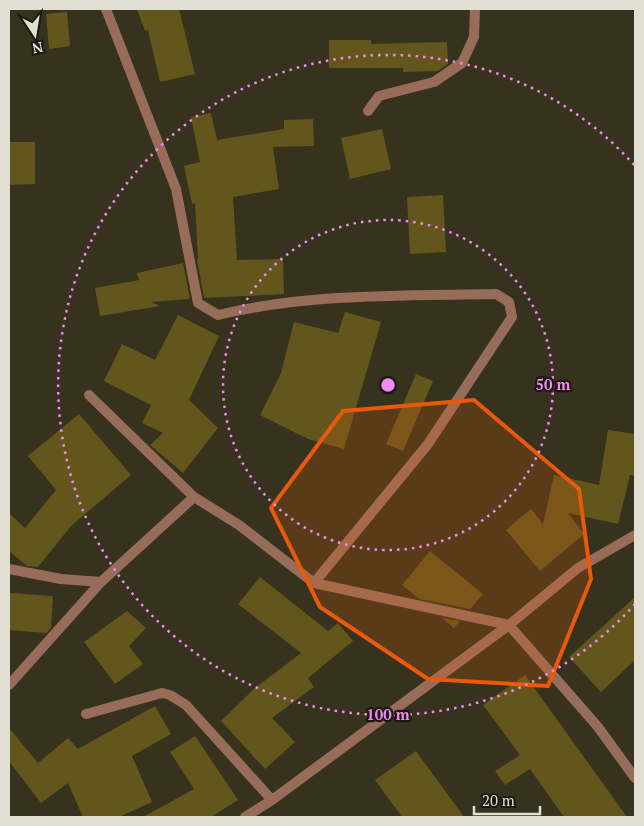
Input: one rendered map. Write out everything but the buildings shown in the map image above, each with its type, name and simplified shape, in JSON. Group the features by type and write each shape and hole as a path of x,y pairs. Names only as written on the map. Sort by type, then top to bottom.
{"street":[{"path":"106,9 176,189 198,303 218,315 239,310 331,297 496,294 509,302 512,317 428,444 314,583"},
{"path":"368,111 379,96 434,82 462,63 474,37 475,9"},
{"path":"89,395 194,497 239,525 314,583 509,625 598,727 635,778"},
{"path":"9,686 101,582 194,497"},
{"path":"245,817 272,800 509,625 578,568 635,536"},
{"path":"9,569 61,579 101,582"},
{"path":"86,714 162,694 170,695 186,705 272,800"}],"highlighted area":[{"path":"474,400 579,489 591,579 548,686 428,679 320,607 271,508 343,411"}]}
